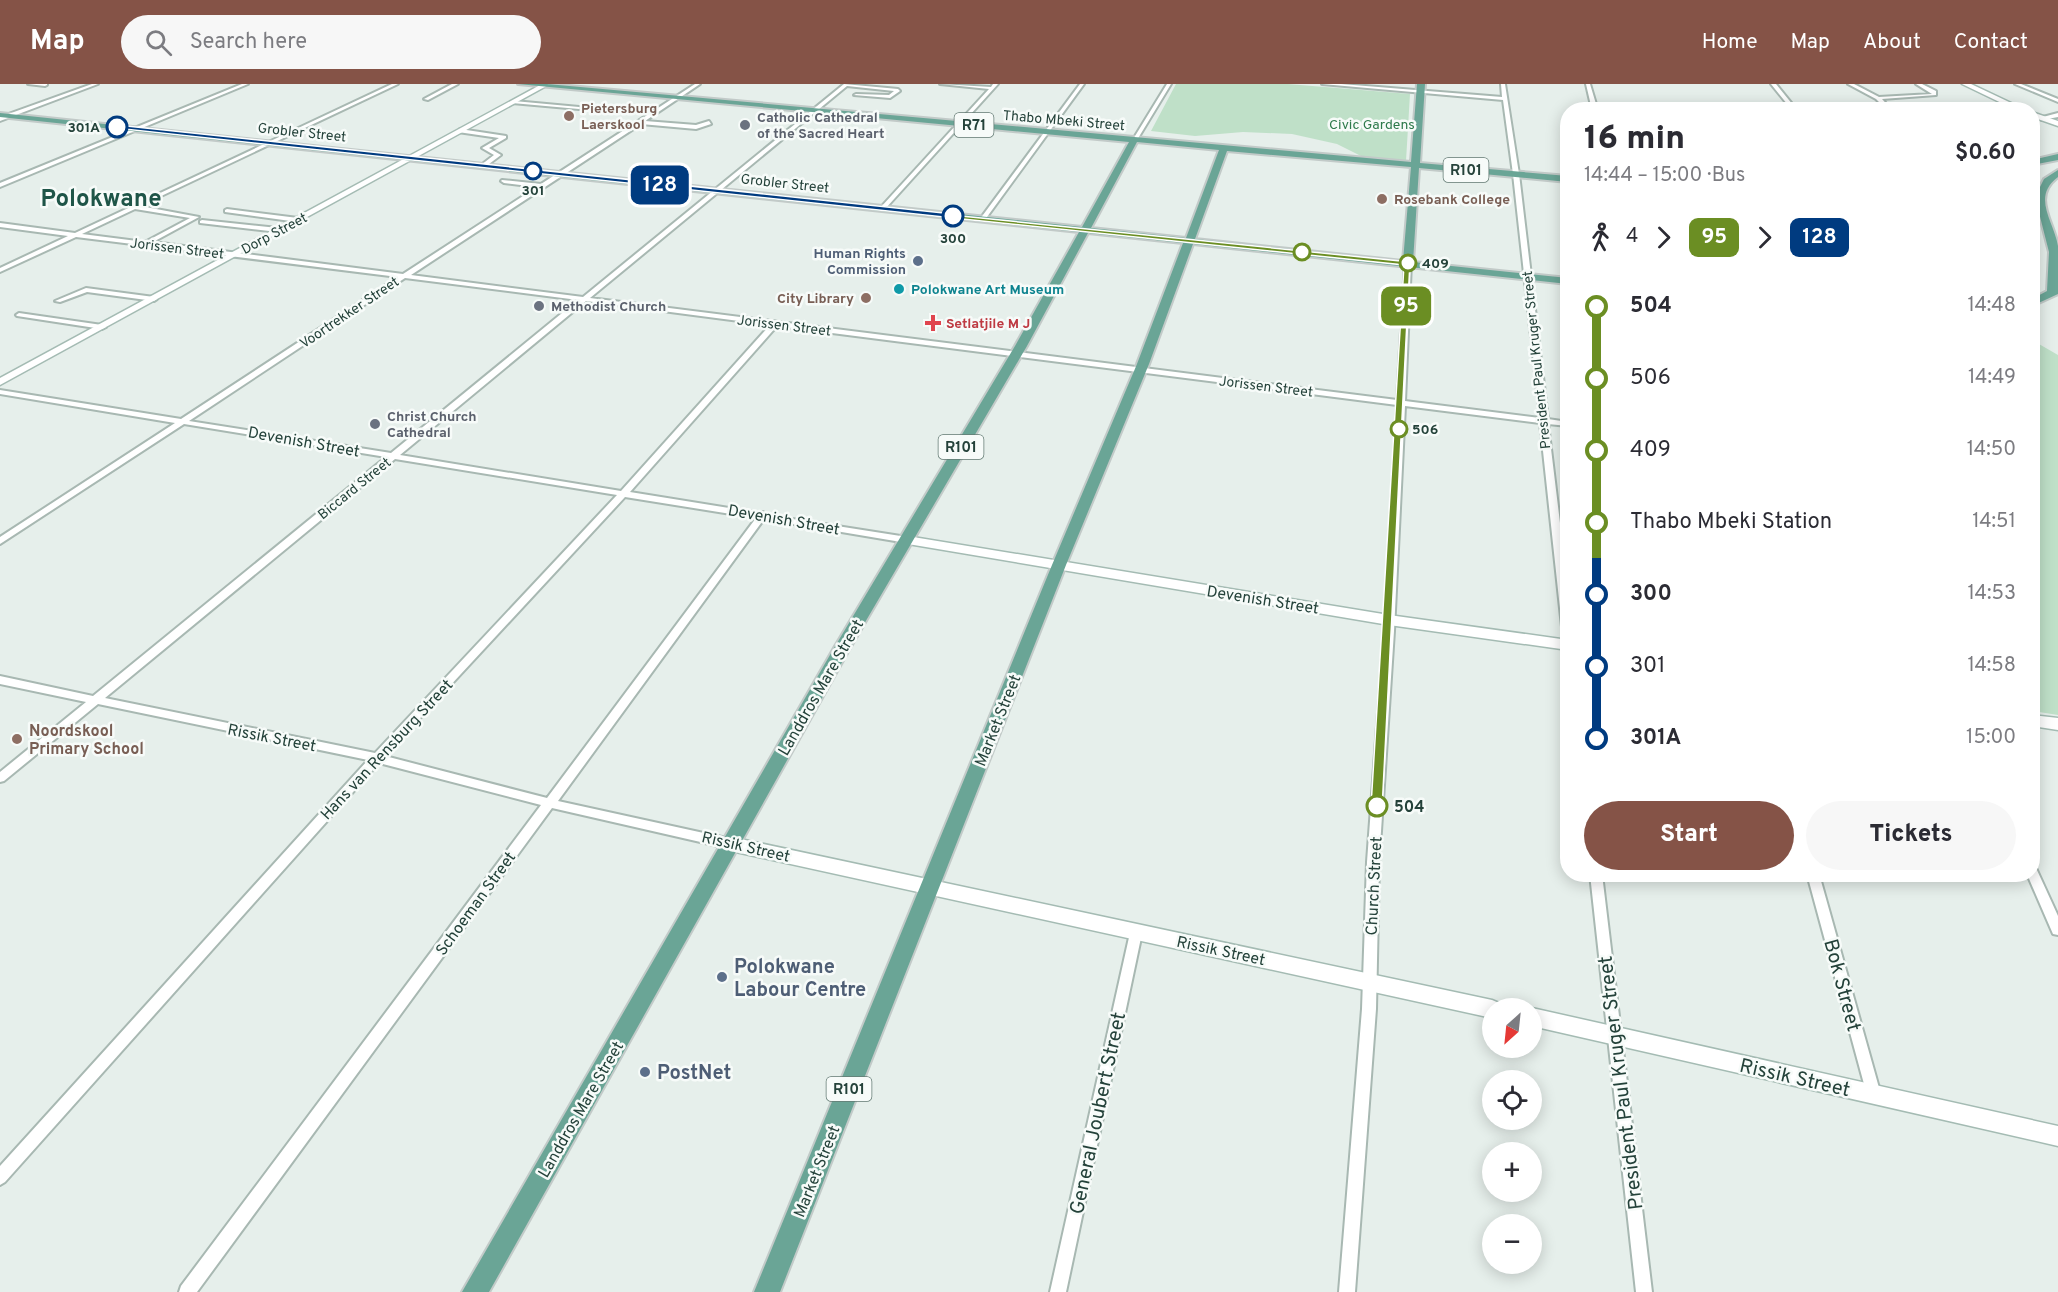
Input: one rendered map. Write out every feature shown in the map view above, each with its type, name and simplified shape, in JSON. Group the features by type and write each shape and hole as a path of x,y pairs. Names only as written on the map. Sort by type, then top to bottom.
{"main road":[{"name":"Thabo Mbeki Street","path":"522,84 1560,178"},
{"path":"1965,84 2005,102"},
{"name":"Dorp Street","path":"0,382 545,85"},
{"name":"Church Street","path":"1408,263 1421,88"},
{"name":"Grobler Street","path":"3,116 1560,280"},
{"path":"2040,117 2058,125"},
{"name":"Landdros Mare Street","path":"475,1292 1015,354 1134,140"},
{"name":"Market Street","path":"767,1292 1059,565 1140,370 1224,148"},
{"path":"2040,161 2058,157"},
{"path":"2040,171 2057,174"},
{"path":"2040,191 2042,185 2057,174"},
{"path":"2040,203 2056,252 2046,296"},
{"name":"Devenish Street","path":"907,540 1389,620 1560,644"},
{"path":"2040,721 2058,724"},
{"name":"Rissik Street","path":"731,844 1482,1007"},
{"name":"Rissik Street","path":"1542,1019 2058,1136"}],"street":[{"path":"30,84 45,85"},
{"path":"3,116 96,84"},
{"path":"0,185 246,84"},
{"path":"0,270 396,84"},
{"path":"426,99 456,84"},
{"name":"Voortrekker Street","path":"0,541 698,84"},
{"path":"846,84 898,90 895,96 890,97 856,95"},
{"name":"Biccard Street","path":"0,778 580,301 815,112 846,84"},
{"path":"942,84 994,86"},
{"path":"982,220 1044,132 1082,84"},
{"name":"Landdros Mare Street","path":"1134,140 1169,84"},
{"path":"1324,84 1421,88 1506,99"},
{"path":"1588,84 1593,102"},
{"path":"1773,84 1788,102"},
{"path":"1850,84 1882,102"},
{"path":"1878,98 1935,94 1918,84"},
{"path":"2018,84 2058,101"},
{"path":"883,208 994,86"},
{"name":"President Paul Kruger Street","path":"1504,86 1516,174 1560,570"},
{"path":"514,102 579,108"},
{"path":"2040,117 2058,115"},
{"path":"639,122 696,128 709,123"},
{"path":"460,131 504,137 484,149 498,155 483,166"},
{"path":"504,181 541,186"},
{"path":"133,207 196,217 144,244"},
{"path":"227,211 298,220"},
{"path":"263,229 284,218"},
{"path":"202,222 278,230"},
{"name":"Jorissen Street","path":"0,225 580,301 776,323 1560,423"},
{"name":"Church Street","path":"1347,1292 1369,982 1373,862 1389,620 1408,263"},
{"path":"58,301 80,291 92,290 154,298"},
{"path":"19,315 102,327"},
{"name":"Hans van Rensburg Street","path":"0,1177 377,758 625,492 776,323"},
{"name":"Devenish Street","path":"0,392 184,420 907,540"},
{"name":"Schoeman Street","path":"188,1292 763,515"},
{"name":"Rissik Street","path":"0,680 377,758 549,803 731,844"},
{"name":"President Paul Kruger Street","path":"1597,882 1644,1292"},
{"name":"Bok Street","path":"1815,882 1874,1095"},
{"path":"2036,882 2058,930"},
{"name":"General Joubert Street","path":"1058,1292 1136,933"}],"green space":[{"name":"Civic Gardens","path":"1176,84 1288,84 1410,94 1406,161 1365,158 1337,144 1292,134 1243,132 1195,136 1151,131"},
{"path":"2040,345 2058,355 2058,715 2040,712"}],"bus line":[{"name":"128","path":"117,127 953,216"},
{"name":"95","path":"953,216 1408,263 1389,632 1377,806"}],"place":[{"name":"Pietersburg Laerskool","path":"569,116"},
{"name":"Catholic Cathedral of the Sacred Heart","path":"745,125"},
{"name":"301A","path":"117,127"},
{"name":"301","path":"533,171"},
{"name":"Rosebank College","path":"1382,199"},
{"name":"300","path":"953,216"},
{"name":"Human Rights Commission","path":"918,261"},
{"name":"409","path":"1408,263"},
{"name":"Polokwane Art Museum","path":"899,289"},
{"name":"City Library","path":"866,298"},
{"name":"Methodist Church","path":"539,306"},
{"name":"Setlatjile M J","path":"933,323"},
{"name":"Christ Church Cathedral","path":"375,424"},
{"name":"506","path":"1399,429"},
{"name":"Noordskool Primary School","path":"17,739"},
{"name":"504","path":"1377,806"},
{"name":"Polokwane Labour Centre","path":"722,977"},
{"name":"PostNet","path":"645,1072"}],"district":[{"name":"Polokwane","path":"101,198"}]}
